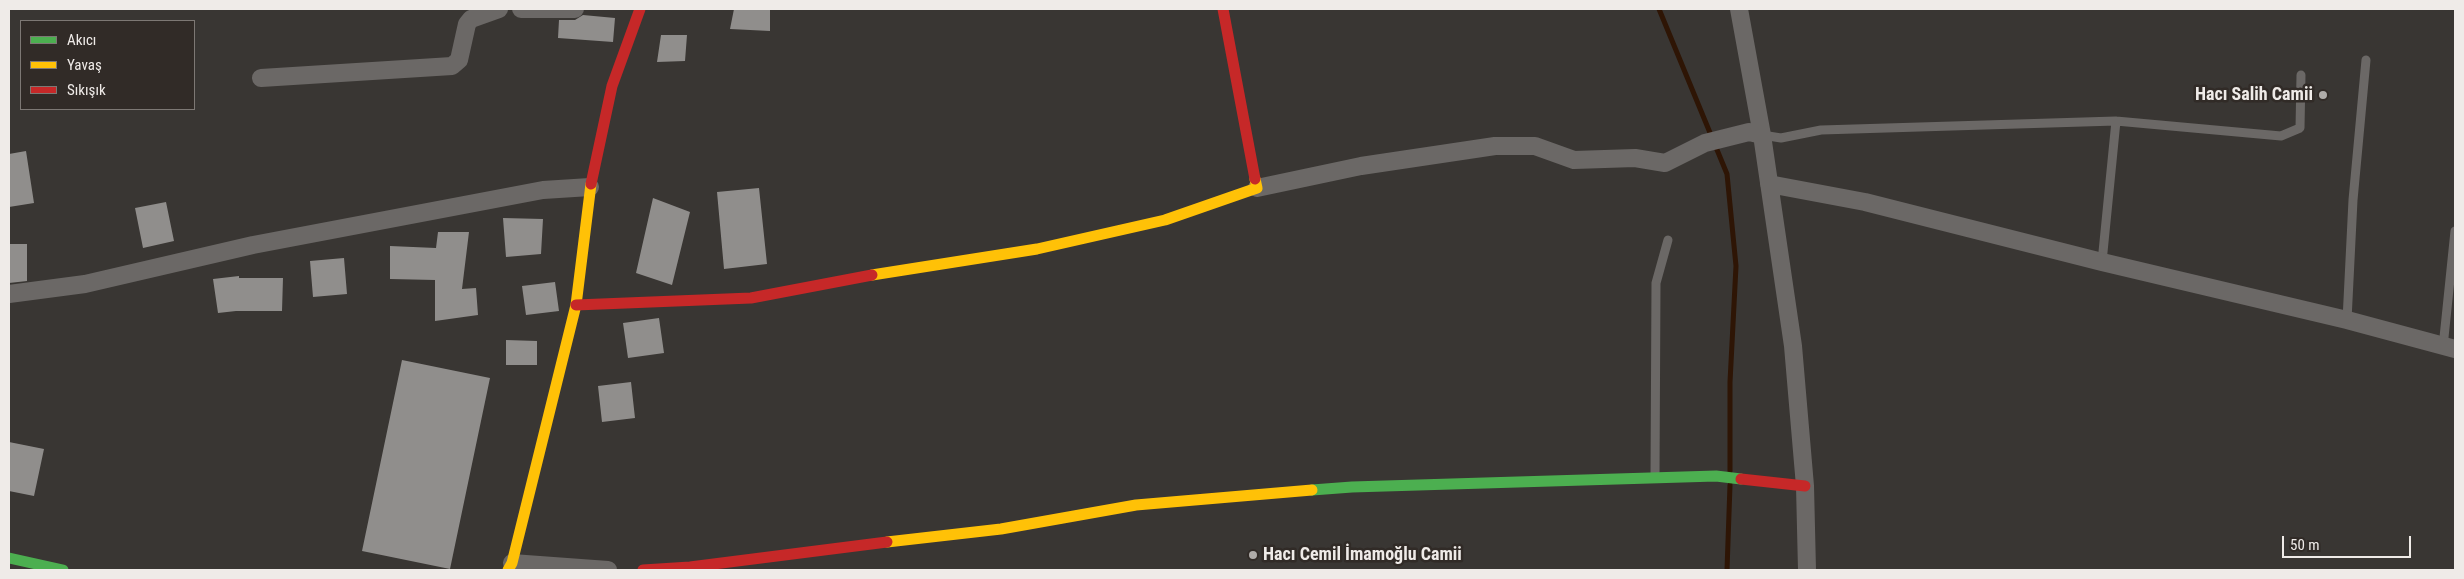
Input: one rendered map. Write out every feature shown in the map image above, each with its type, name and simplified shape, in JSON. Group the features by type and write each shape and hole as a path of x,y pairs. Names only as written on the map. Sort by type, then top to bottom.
{"main road":[{"path":"510,567 576,305 590,187 612,86 640,9"},
{"path":"576,305 751,298 926,266 1037,249 1165,220 1257,188 1223,9"},
{"path":"643,570 690,567 824,549 1001,529 1136,505 1352,487 1716,476 1806,486"},
{"path":"9,558 63,570"}],"street":[{"path":"261,78 452,66 459,60 467,24 471,19 499,9"},
{"path":"521,9 575,9"},
{"path":"1739,9 1762,136 1793,346 1806,486 1807,570"},
{"path":"1257,188 1361,166 1495,146 1535,146 1574,160 1634,158 1665,163 1705,143 1749,132 1762,136"},
{"path":"1769,184 1865,202 2102,262 2347,320 2449,348"},
{"path":"9,294 85,284 253,245 543,190 590,187"},
{"path":"510,567 608,570"}],"lane":[{"path":"2347,320 2353,200 2366,60"},
{"path":"1762,136 1781,138 1821,130 2116,121 2282,136 2300,128 2301,75"},
{"path":"2102,262 2116,121"},
{"path":"2449,348 2455,231"},
{"path":"1655,479 1656,283 1668,240"}],"building":[{"path":"734,9 770,9 770,31 730,29"},
{"path":"583,15 615,18 613,42 558,38 559,20 575,20"},
{"path":"661,35 687,35 685,61 657,62"},
{"path":"26,151 34,203 9,207 9,154"},
{"path":"759,188 767,264 724,269 717,192"},
{"path":"653,198 690,212 672,285 636,273"},
{"path":"166,202 174,241 143,248 135,208"},
{"path":"503,218 543,219 541,254 506,257"},
{"path":"438,232 469,232 462,289 476,288 478,315 435,321 435,280 390,279 390,246 436,248"},
{"path":"9,244 27,244 27,281 9,283"},
{"path":"344,258 347,294 313,297 310,261"},
{"path":"239,276 239,278 283,278 282,311 218,313 213,279"},
{"path":"555,282 559,311 526,315 522,286"},
{"path":"659,318 664,353 628,358 623,323"},
{"path":"506,340 537,341 537,365 506,365"},
{"path":"402,360 490,378 450,569 362,551"},
{"path":"631,382 635,418 602,422 598,386"},
{"path":"9,442 44,449 34,496 9,491"}],"waterway":[{"path":"1659,9 1727,174 1736,266 1730,382 1730,471"},
{"path":"1727,570 1730,485"}],"traffic: fast":[{"path":"1312,490 1352,487 1716,476 1741,479"},
{"path":"9,558 63,570"}],"traffic: slow":[{"path":"872,275 1037,249 1165,220 1257,188 1255,179"},
{"path":"508,570 512,563 576,305 591,184"},
{"path":"887,542 1001,529 1136,505 1312,490"}],"traffic: jam":[{"path":"591,184 612,86 640,9"},
{"path":"1223,9 1255,179"},
{"path":"576,305 751,298 872,275"},
{"path":"1741,479 1805,486"},
{"path":"643,570 690,567 887,542"}],"place":[{"name":"Hacı Salih Camii","path":"2323,95"},
{"name":"Hacı Cemil İmamoğlu Camii","path":"1253,555"}]}
